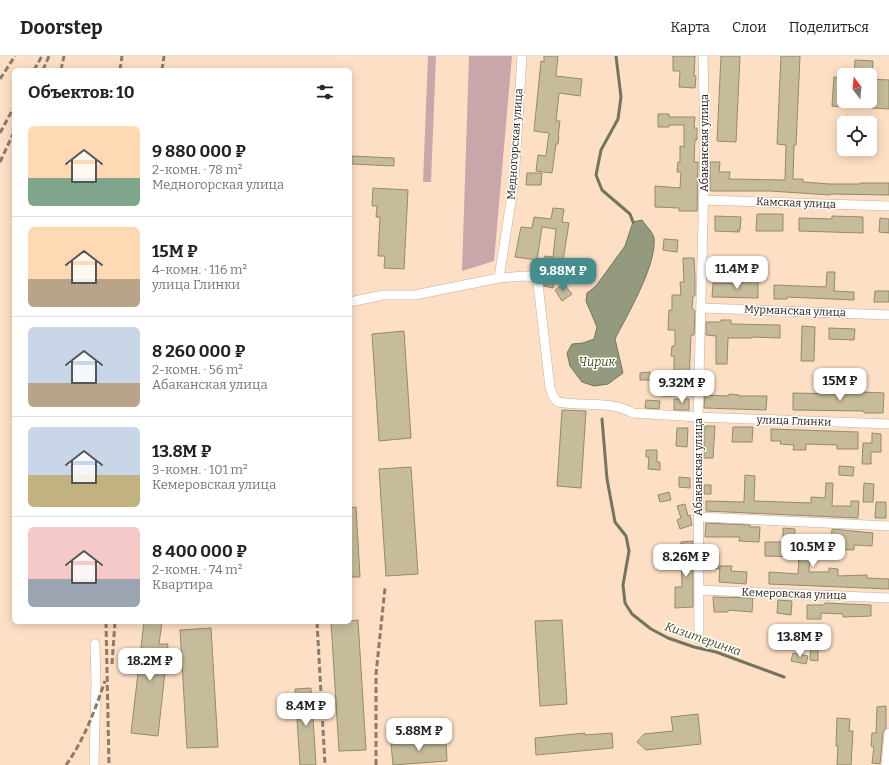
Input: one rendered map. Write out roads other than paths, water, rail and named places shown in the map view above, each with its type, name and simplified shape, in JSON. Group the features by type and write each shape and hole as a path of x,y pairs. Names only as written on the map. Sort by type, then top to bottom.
{"street":[{"name":"Медногорская улица","path":"499,278 514,182 522,56"},
{"name":"Абаканская улица","path":"699,639 698,417 702,308 703,200 706,142 703,56"},
{"name":"Камская улица","path":"703,200 889,206"},
{"name":"улица Глинки","path":"499,278 526,276 536,277 550,388 554,398 558,402 611,405 626,409 633,414 889,424"},
{"path":"352,302 383,295 416,295 499,278"},
{"name":"Мурманская улица","path":"702,308 889,315"},
{"path":"698,517 889,526"},
{"name":"Кемеровская улица","path":"699,590 889,598"},
{"path":"94,765 96,682 95,644"},
{"path":"886,765 889,733"}],"water":[{"name":"Чирик","path":"642,220 651,231 654,238 654,249 651,262 640,290 615,339 623,373 608,384 594,386 582,382 570,366 567,353 572,344 583,343 594,339 597,327 586,301 587,293 596,286 625,246 633,222"}],"waterway":[{"name":"Кизитеринка","path":"616,56 621,97 618,119 601,150 596,175 602,190 630,214 633,222"},
{"name":"Кизитеринка","path":"602,419 607,479 615,522 626,536 629,551 623,585 625,603 632,614 651,629 668,638 694,647 716,652 784,677"}],"railway":[{"path":"0,79 15,56"},
{"path":"35,68 42,56"},
{"path":"44,68 49,56"},
{"path":"61,68 64,56"},
{"path":"120,68 122,56"},
{"path":"162,68 164,56"},
{"path":"0,133 12,111"},
{"path":"0,162 12,136"},
{"path":"376,765 376,674 385,588"},
{"path":"106,624 109,765"},
{"path":"112,664 115,624"},
{"path":"317,624 325,765"},
{"path":"66,765 84,735 105,681"}]}
